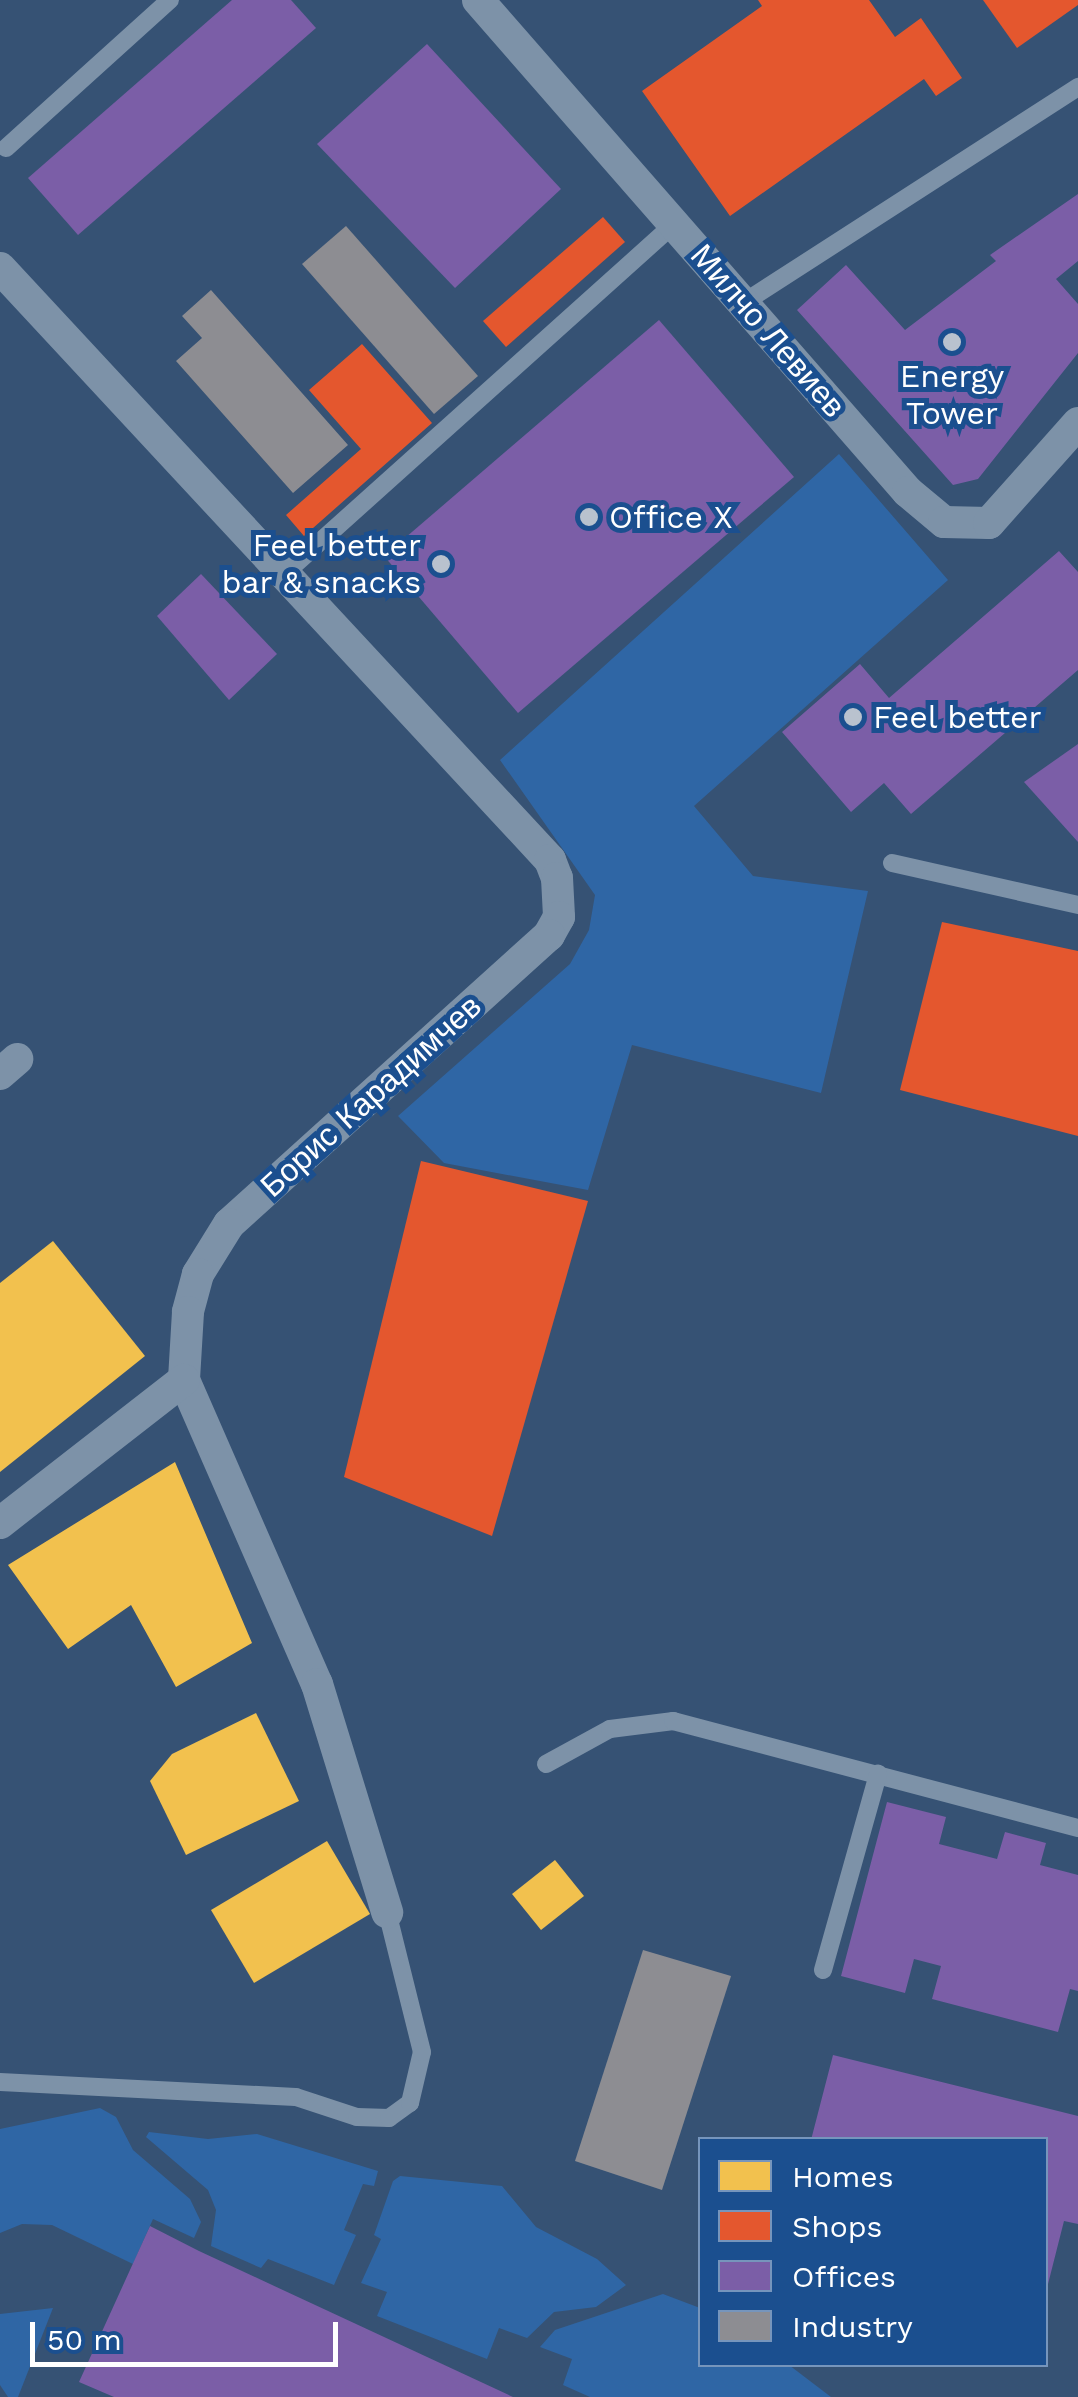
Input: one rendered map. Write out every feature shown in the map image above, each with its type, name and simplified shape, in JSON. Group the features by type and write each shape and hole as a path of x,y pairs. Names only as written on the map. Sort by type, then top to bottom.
{"street":[{"name":"Милчо Левиев","path":"478,0 908,492 944,522 989,523 1078,423"},
{"name":"Борис Карадимчев","path":"0,268 550,860 558,917 549,934 230,1224 198,1274 184,1343 184,1380 317,1684 387,1912"},
{"path":"0,1523 184,1380"}],"lane":[{"path":"6,148 170,0"},
{"path":"743,304 1078,87"},
{"path":"284,575 674,224"},
{"path":"892,863 1078,905"},
{"path":"546,1764 610,1729 673,1721 1078,1828"},
{"path":"823,1970 878,1774"},
{"name":"Борис Карадимчев","path":"0,2082 296,2097 383,2119 410,2103 422,2052 387,1912"}],"shaded area":[{"path":"839,454 948,580 694,806 753,876 868,891 821,1093 632,1045 588,1190 444,1163 398,1116 570,964 589,930 595,895 500,760"},
{"path":"100,2108 116,2117 133,2150 190,2199 201,2222 194,2238 153,2219 133,2264 52,2225 22,2224 0,2233 0,2129"},
{"path":"149,2132 208,2139 257,2134 378,2171 374,2186 363,2184 344,2230 356,2235 334,2285 268,2259 261,2268 211,2246 216,2210 208,2190 146,2137"},
{"path":"400,2176 502,2186 536,2227 597,2259 626,2285 596,2307 554,2312 527,2338 499,2328 487,2359 377,2316 387,2292 361,2283 381,2239 374,2235 393,2181"},
{"path":"663,2294 698,2307 698,2367 792,2367 831,2397 590,2397 563,2385 572,2359 540,2347 555,2330"},
{"path":"53,2308 18,2397 8,2397 0,2385 0,2314"}],"building: Homes":[{"path":"53,1241 145,1356 0,1472 0,1283"},
{"path":"175,1462 252,1643 176,1687 131,1605 68,1649 8,1565"},
{"path":"256,1713 299,1801 186,1855 150,1781 172,1754"},
{"path":"327,1841 370,1914 254,1983 211,1910"},
{"path":"555,1860 584,1896 541,1930 512,1894"}],"building: Shops":[{"path":"758,0 869,0 895,37 921,18 962,78 936,96 924,79 730,216 642,91 762,6"},
{"path":"983,0 1078,0 1078,5 1017,48"},
{"path":"603,217 625,242 506,347 483,321"},
{"path":"362,344 432,423 304,536 286,515 361,449 309,390"},
{"path":"942,922 1078,951 1078,1136 900,1090"},
{"path":"421,1161 588,1201 492,1536 344,1477"}],"building: Offices":[{"path":"232,0 291,0 316,28 78,235 28,178"},
{"path":"427,44 561,189 455,288 317,144"},
{"name":"Energy Tower","path":"1078,194 1078,261 1056,279 1078,304 1078,353 978,479 953,485 797,310 846,265 905,330 996,261 990,255"},
{"name":"Office X","path":"659,320 794,477 518,713 384,556"},
{"path":"1059,551 1078,572 1078,670 911,814 884,783 851,812 782,732 860,664 889,698"},
{"path":"201,574 277,654 229,700 157,616"},
{"path":"1078,744 1078,842 1024,782"},
{"path":"887,1802 946,1817 939,1844 997,1859 1005,1832 1046,1843 1040,1865 1078,1875 1078,1991 1070,1989 1058,2032 932,1999 941,1966 914,1959 905,1993 841,1976"},
{"path":"833,2055 1078,2116 1078,2224 1064,2221 1048,2284 1048,2137 812,2137"},
{"path":"150,2226 513,2397 114,2397 79,2382"}],"building: Industry":[{"path":"346,226 478,376 434,414 302,264"},
{"path":"211,290 348,445 293,493 176,361 202,338 182,316"},
{"path":"643,1950 731,1976 662,2190 575,2161"}],"place":[{"name":"Energy Tower","path":"952,342"},
{"name":"Office X","path":"589,517"},
{"name":"Feel better bar & snacks","path":"441,564"},
{"name":"Feel better","path":"853,717"}]}
